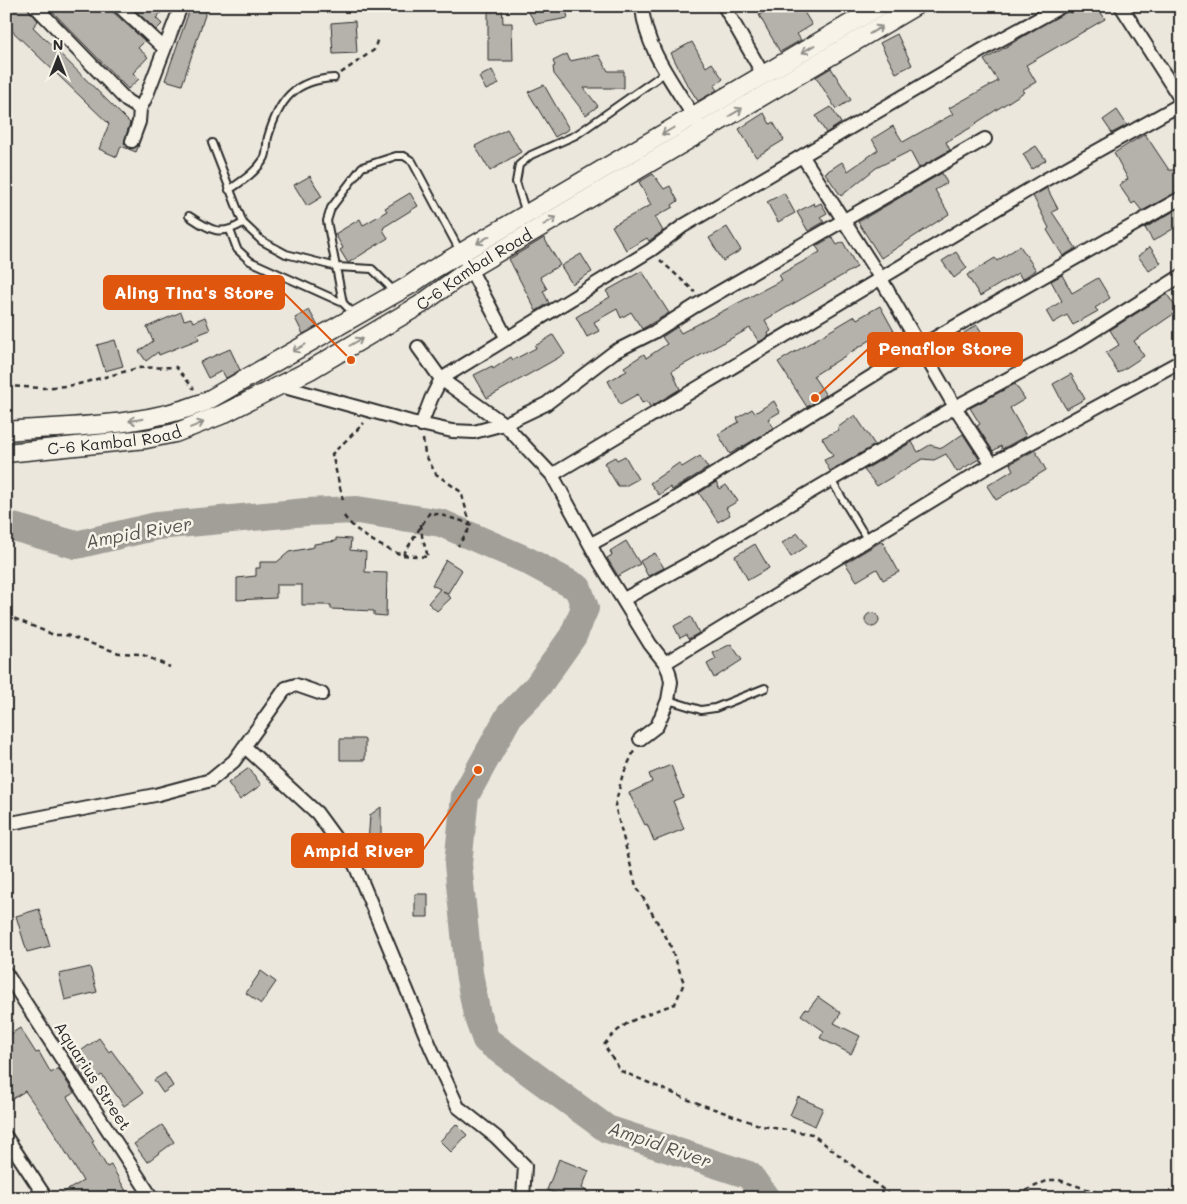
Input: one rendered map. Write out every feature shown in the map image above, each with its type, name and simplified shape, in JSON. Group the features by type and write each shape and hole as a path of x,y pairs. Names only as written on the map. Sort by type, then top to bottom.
{"main road":[{"name":"C-6 Kambal Road","path":"9,453 110,443 175,433 221,415 277,385 310,370 420,305 470,268 916,6"},
{"name":"C-6 Kambal Road","path":"8,431 132,421 183,411 205,402 357,316 526,214 764,76 874,8"}],"street":[{"path":"35,6 127,101 140,109"},
{"path":"119,6 164,48"},
{"path":"132,141 139,122 140,109 181,6"},
{"path":"642,6 646,34 666,72 703,132"},
{"path":"724,6 764,76"},
{"path":"421,425 441,379 651,250 683,226 989,46 1062,6"},
{"path":"1121,6 1181,100"},
{"path":"552,475 1045,180 1181,104"},
{"path":"277,385 374,413 452,431 474,432 504,424 546,404 614,352 654,332 984,139"},
{"path":"803,157 881,279 919,347 992,464"},
{"path":"590,544 664,505 919,347 1181,198"},
{"path":"461,253 507,339"},
{"path":"624,599 677,570 955,407 1071,345 1181,276"},
{"path":"418,347 441,379 504,424 552,475 590,544 650,644 665,663 670,672 671,682 668,700 657,726 640,739"},
{"path":"665,663 992,464 1181,361"},
{"path":"6,824 155,795 211,780 234,761 286,688 296,685 322,694"},
{"path":"245,746 317,813 355,865 427,1039 458,1107 496,1138 525,1166 523,1198"},
{"name":"Aquarius Street","path":"6,973 152,1198"},
{"path":"6,1137 46,1198"}],"lane":[{"path":"526,214 516,182 520,165 531,155 576,135 666,72"},
{"path":"230,190 253,173 265,157 273,123 285,97 304,83 334,78"},
{"path":"212,144 243,222 273,248 286,254 337,266 372,269 396,293"},
{"path":"343,303 328,227 331,208 362,166 396,156 404,156 412,161 461,253"},
{"path":"189,216 210,230 230,230 243,222"},
{"path":"230,230 237,249 250,261 343,303 357,316"},
{"path":"831,480 867,539"},
{"path":"668,700 701,710 715,708 765,688"}],"path":[{"path":"334,78 374,50 378,38"},
{"path":"651,250 683,283 706,300"},
{"path":"6,386 43,388 75,385 138,368 176,367 205,402"},
{"path":"343,500 332,454 374,413"},
{"path":"421,425 425,454 436,474 460,492 471,526"},
{"path":"403,555 430,512 462,521 471,526"},
{"path":"344,516 349,523 384,549 403,555 428,557 422,536 421,524"},
{"path":"458,546 471,526"},
{"path":"6,615 54,636 66,635 119,653 141,654 170,668"},
{"path":"640,739 622,777 615,806 636,886 670,942 684,983 675,1004 643,1015 616,1030 604,1045 620,1071 689,1100 762,1126 812,1134 894,1198"},
{"path":"1009,1198 1049,1180 1058,1180 1114,1198"}],"building":[{"path":"6,6 27,6 38,21 33,27 130,123 124,143 130,149 139,145 136,152 121,146 117,157 99,149 109,124 6,25"},
{"path":"47,6 111,6 113,12 145,41 138,48 148,57 133,73 139,79 128,89"},
{"path":"131,6 167,6 156,18 162,24 156,30"},
{"path":"191,6 207,9 182,85 165,80"},
{"path":"488,6 502,6 503,23 512,23 513,61 488,61"},
{"path":"525,6 565,6 568,18 536,24"},
{"path":"774,6 787,6 791,13 801,7 812,25 797,34 801,40 780,52 759,15"},
{"path":"1083,6 1097,6 1105,19 1026,65 1036,82 1022,90 1024,92 977,124 946,142 950,150 919,168 910,151 876,168 841,196 825,173 842,162 848,171 878,150 872,139 893,126 903,142 953,114 949,108 998,81 984,60 1069,9 1071,13"},
{"path":"355,21 357,53 333,54 331,23"},
{"path":"897,34 912,65 896,73 880,43"},
{"path":"692,42 706,67 712,63 723,79 714,86 717,90 698,101 685,81 671,53"},
{"path":"567,54 570,61 599,55 608,71 624,71 624,88 584,88 598,106 586,115 554,74 553,67 555,66 553,61"},
{"path":"831,68 851,100 836,109 816,77"},
{"path":"492,70 499,84 486,90 479,77"},
{"path":"544,85 569,129 555,137 528,92"},
{"path":"831,107 841,123 826,133 816,116"},
{"path":"1117,110 1127,125 1112,133 1103,120"},
{"path":"764,113 770,124 773,122 784,140 756,157 739,129"},
{"path":"507,129 521,152 490,171 475,146"},
{"path":"1145,134 1169,170 1181,170 1181,190 1142,211 1135,202 1132,204 1119,185 1128,179 1114,153"},
{"path":"1036,146 1046,160 1032,169 1023,154"},
{"path":"942,173 947,183 935,190 949,214 881,258 858,222"},
{"path":"653,174 664,189 670,186 678,201 672,205 673,207 655,217 663,231 649,241 647,238 626,250 612,226 651,205 639,182"},
{"path":"310,176 322,197 307,206 294,185"},
{"path":"1047,188 1058,209 1052,212 1076,248 1063,256 1047,230 1049,228 1033,196"},
{"path":"410,193 418,206 384,227 383,230 388,238 348,263 340,250 343,248 335,234 360,219 363,225 367,223 387,211 385,208"},
{"path":"784,193 795,213 778,222 767,202"},
{"path":"814,203 815,206 821,203 827,213 820,217 824,222 808,231 797,212"},
{"path":"1181,207 1181,224 1153,241 1145,228"},
{"path":"727,227 741,250 723,261 709,238"},
{"path":"832,237 837,245 843,242 857,267 765,320 771,331 768,333 769,336 759,342 750,328 672,371 680,389 650,407 647,401 642,403 638,394 620,404 608,381 627,371 624,367 644,354 646,358 667,344 662,337 677,327 681,333 782,280 779,275 820,252 816,246"},
{"path":"544,238 560,265 540,277 547,289 543,291 549,303 536,311 509,259"},
{"path":"1020,246 1036,270 1022,279 1018,273 980,296 967,275 995,258 997,261"},
{"path":"1150,247 1161,263 1149,271 1138,256"},
{"path":"956,252 967,268 954,278 942,261"},
{"path":"581,254 592,272 572,284 561,266"},
{"path":"642,271 669,313 642,329 631,312 621,318 617,309 594,322 599,331 587,337 576,317 610,297 606,291"},
{"path":"1062,275 1072,293 1098,278 1110,298 1095,308 1098,311 1073,325 1067,315 1053,323 1046,311 1062,301 1051,281"},
{"path":"1167,294 1178,311 1134,341 1144,356 1118,373 1106,353 1119,345 1110,330"},
{"path":"880,306 900,342 881,355 872,339 813,376 826,395 807,407 778,362 855,316 857,319"},
{"path":"309,310 318,326 303,334 295,318"},
{"path":"181,312 184,320 191,318 193,322 205,317 210,330 197,335 199,339 159,355 158,352 146,361 139,351 153,341 147,327"},
{"path":"977,325 988,342 991,340 1003,357 990,365 976,346 973,348 964,333"},
{"path":"553,335 565,354 487,398 474,375 492,366 493,369 511,357 513,360 536,348 535,346"},
{"path":"115,340 123,366 105,371 97,345"},
{"path":"230,349 240,370 226,378 222,371 208,378 200,362"},
{"path":"1071,374 1085,399 1066,409 1053,384"},
{"path":"1015,384 1025,399 1010,408 1026,436 1002,449 1001,446 993,451 977,426 980,424 970,408"},
{"path":"774,401 780,412 768,419 774,428 730,454 718,434 739,422 737,418 752,409 755,413"},
{"path":"855,415 875,445 830,471 824,460 833,456 822,438 839,430 837,428"},
{"path":"963,434 979,459 957,472 946,454 934,460 922,459 877,486 864,470 912,442 918,452 930,445 942,448"},
{"path":"1035,450 1046,470 996,500 987,486 1013,470 1010,464"},
{"path":"625,456 638,479 625,486 618,486 604,463 615,457 617,460"},
{"path":"700,456 708,468 672,490 670,487 659,495 650,483 679,463 682,467"},
{"path":"716,482 720,489 726,485 738,501 726,508 730,515 718,522 699,493"},
{"path":"798,533 807,546 791,557 782,543"},
{"path":"336,538 351,539 350,550 366,552 365,572 387,573 386,616 374,615 374,611 331,609 331,605 302,605 302,585 276,585 276,598 237,600 237,578 256,576 256,568 260,568 260,562 277,562 289,552 314,547 314,544 336,541"},
{"path":"626,541 640,564 618,576 607,558 612,555 610,551"},
{"path":"882,541 899,572 883,580 877,569 857,581 845,563"},
{"path":"755,544 769,568 748,580 735,556"},
{"path":"655,553 664,568 648,576 640,561"},
{"path":"446,560 462,570 448,593 443,591 451,598 437,611 428,603 440,589 432,585"},
{"path":"872,613 877,615 879,620 877,625 872,627 867,625 865,620 867,615"},
{"path":"691,617 699,633 688,639 686,635 680,638 674,626"},
{"path":"731,644 742,660 714,678 707,664 716,659 713,653"},
{"path":"340,739 365,739 365,760 340,760"},
{"path":"671,765 683,797 673,801 684,829 654,841 647,824 645,825 629,793 652,782 649,774"},
{"path":"249,768 261,785 240,800 228,783"},
{"path":"381,807 381,844 368,844 370,815"},
{"path":"415,894 428,894 428,917 415,917"},
{"path":"39,909 50,946 27,952 16,916"},
{"path":"90,967 97,992 65,1000 59,974"},
{"path":"261,971 276,982 261,1004 246,993"},
{"path":"818,997 841,1013 834,1023 860,1036 851,1054 820,1038 824,1031 801,1015 805,1009 808,1010"},
{"path":"20,1028 36,1053 39,1052 51,1073 58,1068 74,1093 67,1097 94,1141 92,1142 107,1167 111,1165 130,1198 54,1198 83,1181 52,1129 25,1091 6,1103 6,1069 13,1065 6,1054 6,1037"},
{"path":"99,1038 109,1052 111,1050 143,1093 124,1106 102,1075 88,1084 71,1058"},
{"path":"165,1073 173,1086 163,1093 154,1080"},
{"path":"798,1097 823,1108 815,1126 790,1115"},
{"path":"456,1124 467,1135 451,1152 440,1141"},
{"path":"162,1125 174,1142 147,1162 134,1144"},
{"path":"559,1159 589,1171 582,1188 596,1198 566,1198 547,1190"}],"waterway":[{"name":"Ampid River","path":"6,525 76,545 157,526 306,512 357,510 441,523 526,560 578,588 585,608 573,636 537,687 509,716 465,796 458,864 469,973 477,1015 486,1040 607,1129 749,1175 766,1198"}],"place":[{"name":"Aling Tina's Store","path":"351,360"},
{"name":"Penaflor Store","path":"815,398"},
{"name":"Ampid River","path":"478,770"}]}
